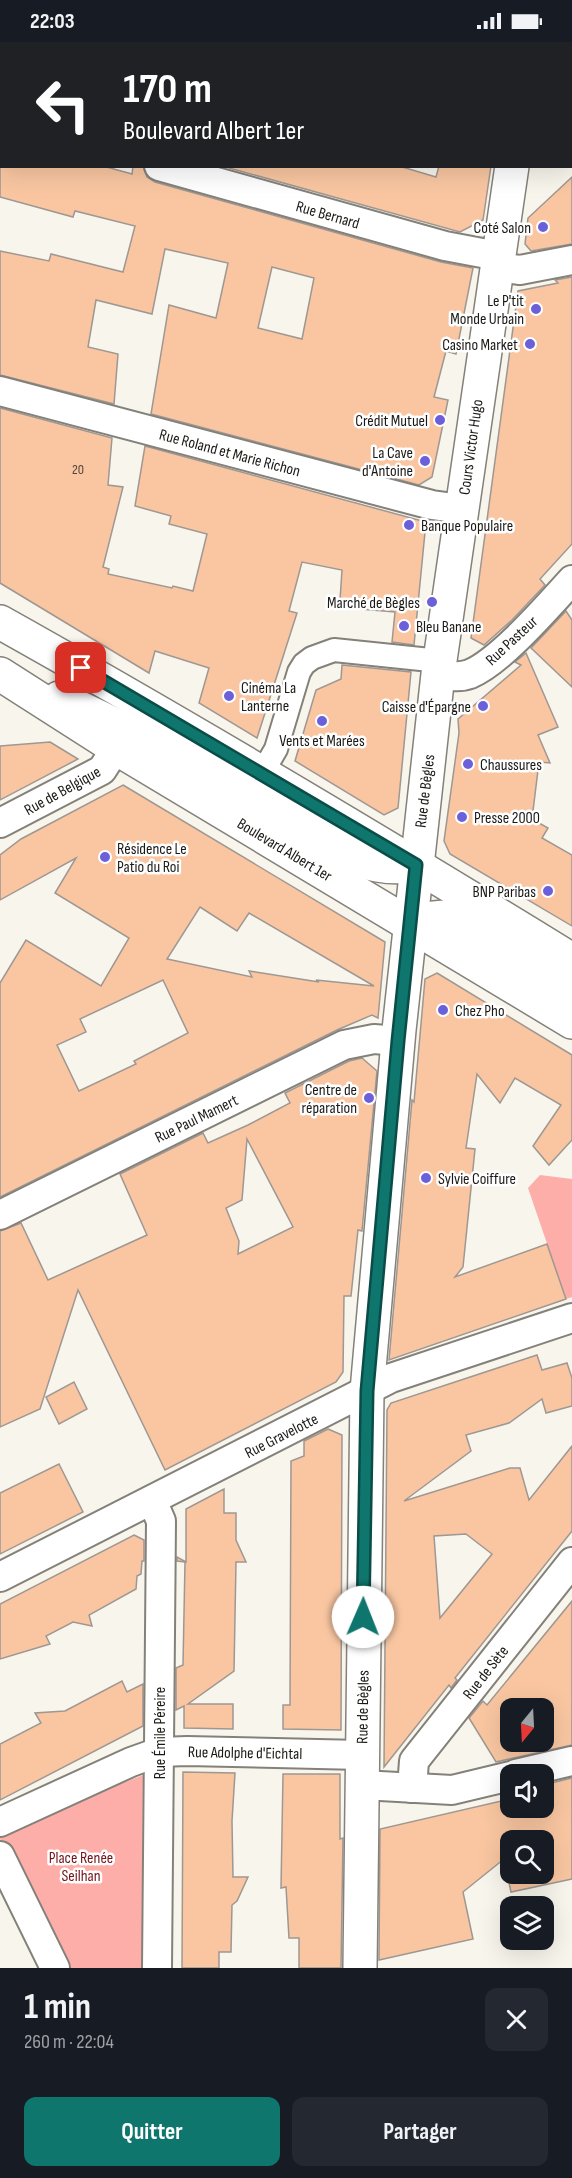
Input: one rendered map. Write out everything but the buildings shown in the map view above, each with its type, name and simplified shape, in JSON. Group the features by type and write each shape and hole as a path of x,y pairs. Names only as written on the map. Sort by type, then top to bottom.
{"street":[{"name":"Rue Bernard","path":"166,168 445,246 520,270 572,260"},
{"name":"Cours Victor Hugo","path":"431,728 512,168"},
{"name":"Rue Roland et Marie Richon","path":"0,392 432,505 461,509"},
{"name":"Rue Pasteur","path":"439,667 457,677 470,674 494,660 572,580"},
{"path":"0,622 142,702 572,960"},
{"path":"262,773 276,749 299,672 312,658 334,650 439,667"},
{"path":"0,672 153,743 341,855 388,867 416,865"},
{"name":"Boulevard Albert 1er","path":"0,672 116,748 572,1022"},
{"name":"Rue de Bègles","path":"360,1968 367,1391 398,1041 431,728"},
{"name":"Rue de Belgique","path":"0,823 102,770 116,748"},
{"path":"410,925 423,919 445,917 572,990"},
{"name":"Rue Paul Mamert","path":"0,1215 344,1046 374,1040 398,1041"},
{"name":"Rue Gravelotte","path":"0,1577 391,1377 572,1318"},
{"name":"Rue Émile Péreire","path":"152,1500 161,1521 157,1968"},
{"name":"Rue de Sète","path":"412,1788 414,1761 572,1562"},
{"name":"Rue Adolphe d'Eichtal","path":"0,1822 131,1762 159,1752 187,1751 361,1770 412,1788 452,1790 500,1778"},
{"path":"554,1765 572,1761"},
{"path":"0,1856 55,1968"}],"green space":[{"path":"540,1175 572,1179 572,1297 566,1299 528,1188"},
{"name":"Place Renée Seilhan","path":"143,1775 142,1968 65,1968 0,1839 0,1832"}],"place":[{"name":"Coté Salon","path":"543,227"},
{"name":"Le P'tit Monde Urbain","path":"536,309"},
{"name":"Casino Market","path":"530,344"},
{"name":"Crédit Mutuel","path":"440,420"},
{"name":"La Cave d'Antoine","path":"425,461"},
{"name":"Banque Populaire","path":"409,525"},
{"name":"Marché de Bègles","path":"432,602"},
{"name":"Bleu Banane","path":"404,626"},
{"name":"Cinéma La Lanterne","path":"229,696"},
{"name":"Caisse d'Épargne","path":"483,706"},
{"name":"Vents et Marées","path":"322,721"},
{"name":"Chaussures","path":"468,764"},
{"name":"Presse 2000","path":"462,817"},
{"name":"Résidence Le Patio du Roi","path":"105,857"},
{"name":"BNP Paribas","path":"548,891"},
{"name":"Chez Pho","path":"443,1010"},
{"name":"Centre de réparation","path":"369,1098"},
{"name":"Sylvie Coiffure","path":"426,1178"}],"route":[{"path":"81,668 416,865 367,1391 363,1617"}]}
